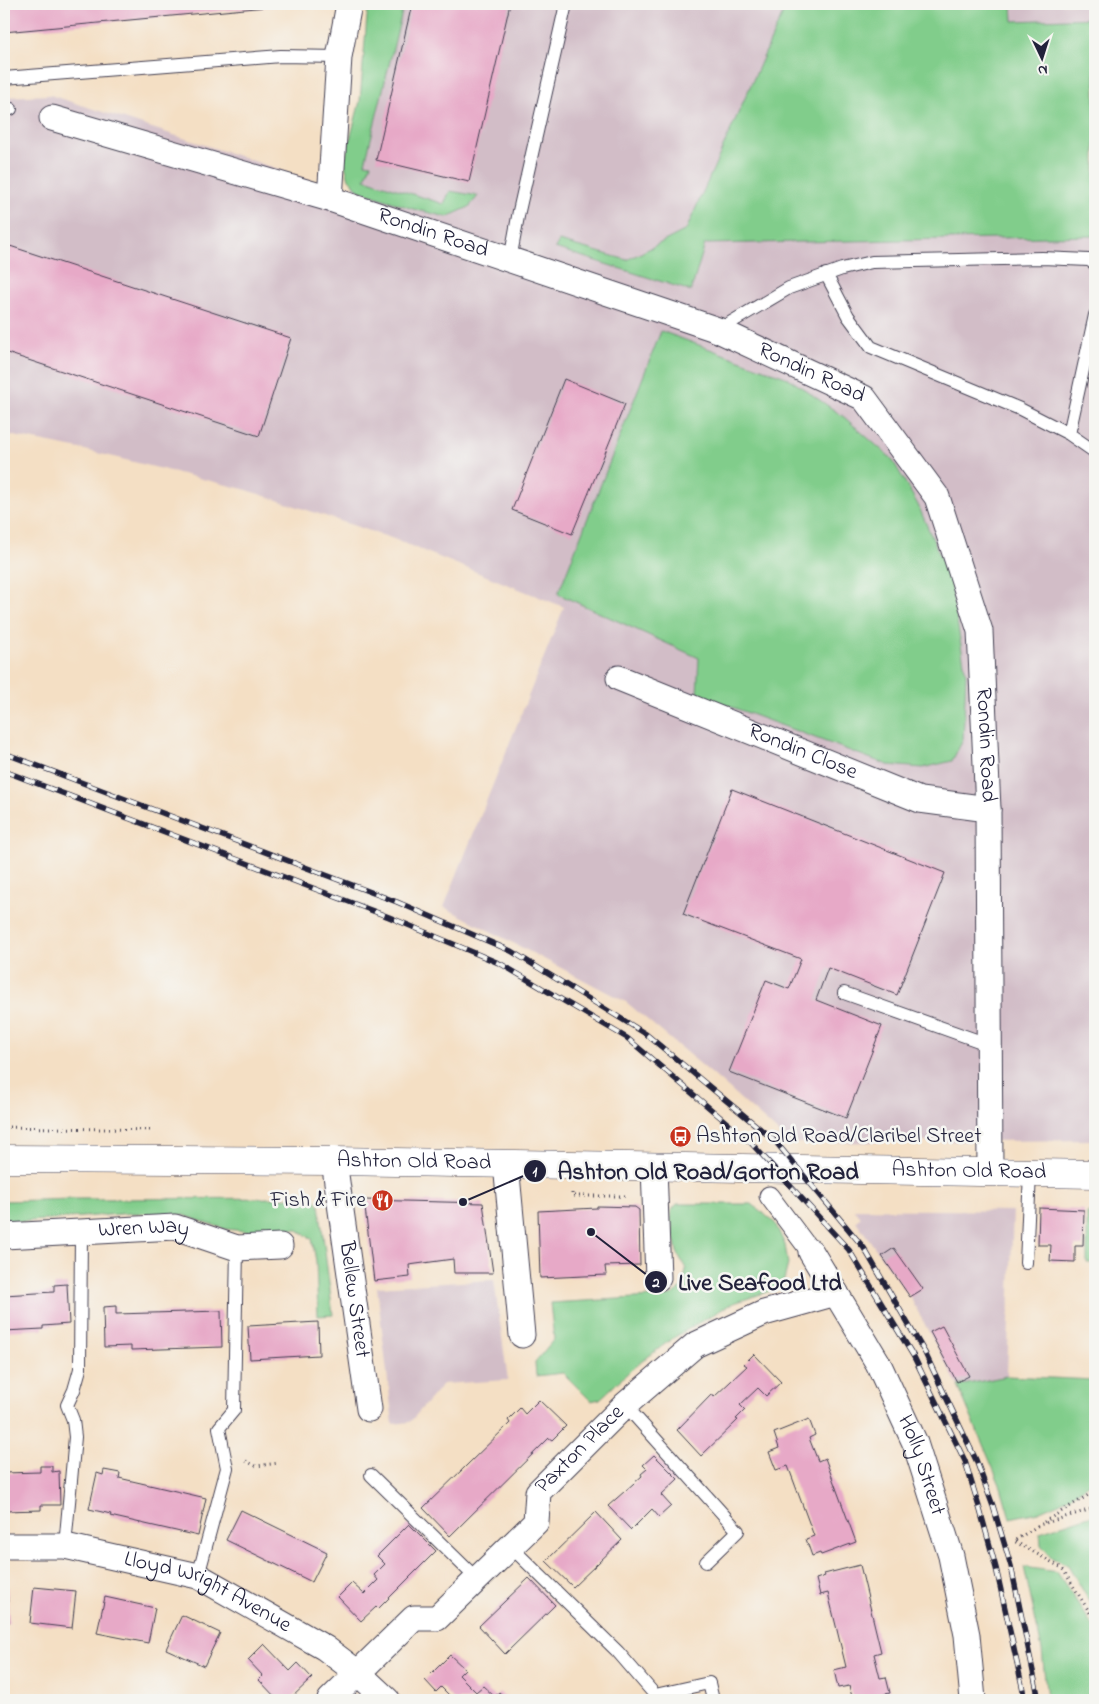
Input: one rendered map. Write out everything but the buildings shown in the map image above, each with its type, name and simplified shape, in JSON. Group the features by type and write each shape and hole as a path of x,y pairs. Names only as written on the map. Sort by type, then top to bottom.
{"highway":[{"name":"Ashton Old Road","path":"4,1159 334,1161 1095,1174"}],"street":[{"path":"330,199 339,57 349,4"},
{"name":"Rondin Road","path":"52,118 330,199 718,330 864,398 937,497 980,630 988,809 990,1172"},
{"name":"Rondin Close","path":"619,678 920,800 988,809"},
{"name":"Bellew Street","path":"334,1161 369,1409"},
{"path":"506,1164 522,1335"},
{"path":"654,1167 658,1278"},
{"path":"769,1196 811,1252"},
{"name":"Wren Way","path":"4,1236 175,1227 237,1248 280,1246"},
{"name":"Holly Street","path":"811,1252 878,1363 915,1443 951,1556 967,1635 973,1700"},
{"name":"Paxton Place","path":"330,1700 414,1618 437,1618 536,1522 538,1492 625,1405 695,1345 764,1313 836,1292"},
{"name":"Lloyd Wright Avenue","path":"4,1546 65,1546 198,1576 325,1648 358,1673 387,1700"}],"lane":[{"path":"510,260 519,211 566,4"},
{"path":"4,78 281,56 339,57"},
{"path":"718,330 789,288 826,274 872,262 1042,258 1089,260 1095,264"},
{"path":"826,274 848,316 871,347 1020,409 1069,434 1095,452"},
{"path":"1069,434 1095,315"},
{"path":"844,993 990,1045"},
{"path":"1026,1264 1030,1173"},
{"path":"65,1546 75,1437 73,1420 67,1405 80,1369 81,1232"},
{"path":"198,1576 227,1468 220,1428 234,1410 237,1248"},
{"path":"625,1405 738,1531 706,1562"},
{"path":"371,1475 477,1579"},
{"path":"511,1546 618,1652 656,1695 709,1683 713,1700"}],"path":[{"path":"572,1196 634,1196"},
{"path":"225,1456 237,1457 256,1466 279,1463"},
{"path":"1095,1491 1014,1541 1062,1568 1095,1621"},
{"path":"1039,1525 1095,1508"}],"shaded area":[{"path":"381,4 1095,4 1095,1140 790,1143 711,1073 626,1002 444,907 564,607 391,538 247,490 85,450 4,434 4,97 50,95 251,160 352,196"},
{"path":"854,1209 1013,1211 1007,1376 958,1386 910,1297 856,1221 861,1217"},
{"path":"494,1280 508,1380 443,1384 410,1422 393,1424 377,1287"}],"green space":[{"path":"368,4 404,4 365,163 371,164 365,179 444,204 450,191 478,196 469,207 447,217 413,209 360,191 349,179 344,162 360,101"},
{"path":"787,4 1012,4 1013,21 1095,18 1095,236 705,244 691,291 555,248 559,241 627,260 686,230"},
{"path":"661,331 788,378 844,417 892,459 918,505 950,579 966,675 963,740 952,761 923,768 888,765 697,694 699,658 558,594"},
{"path":"314,1198 319,1204 333,1315 318,1316 316,1261 312,1239 296,1229 245,1231 225,1229 183,1215 134,1213 4,1223 4,1201"},
{"path":"677,1204 752,1204 775,1223 785,1245 788,1264 784,1280 773,1290 731,1304 673,1338 633,1368 600,1399 591,1401 563,1373 536,1376 535,1362 554,1339 550,1303 670,1296 683,1287 686,1269 677,1252 671,1220 671,1211"},
{"path":"1087,1213 1095,1213 1095,1263 1087,1263"},
{"path":"1007,1376 1095,1380 1095,1480 1061,1502 1038,1512 1010,1518 1001,1487 958,1386"},
{"path":"1095,1514 1095,1611 1068,1565 1052,1558 1041,1545 1040,1532"},
{"path":"1024,1567 1057,1572 1095,1629 1095,1700 1047,1700 1042,1650"}],"railway":[{"path":"4,753 397,902 511,951 646,1034 775,1141 864,1248 925,1353 976,1460 993,1506 1011,1566 1039,1700"},
{"path":"4,771 389,917 501,964 627,1038 752,1144 849,1250 914,1357 965,1461 996,1568 1024,1700"}],"place":[{"name":"Ashton Old Road/Claribel Street","path":"680,1137"},
{"name":"Fish & Fire","path":"382,1201"},
{"name":"Ashton Old Road/Gorton Road","path":"463,1202"},
{"name":"Live Seafood Ltd","path":"591,1232"}]}
